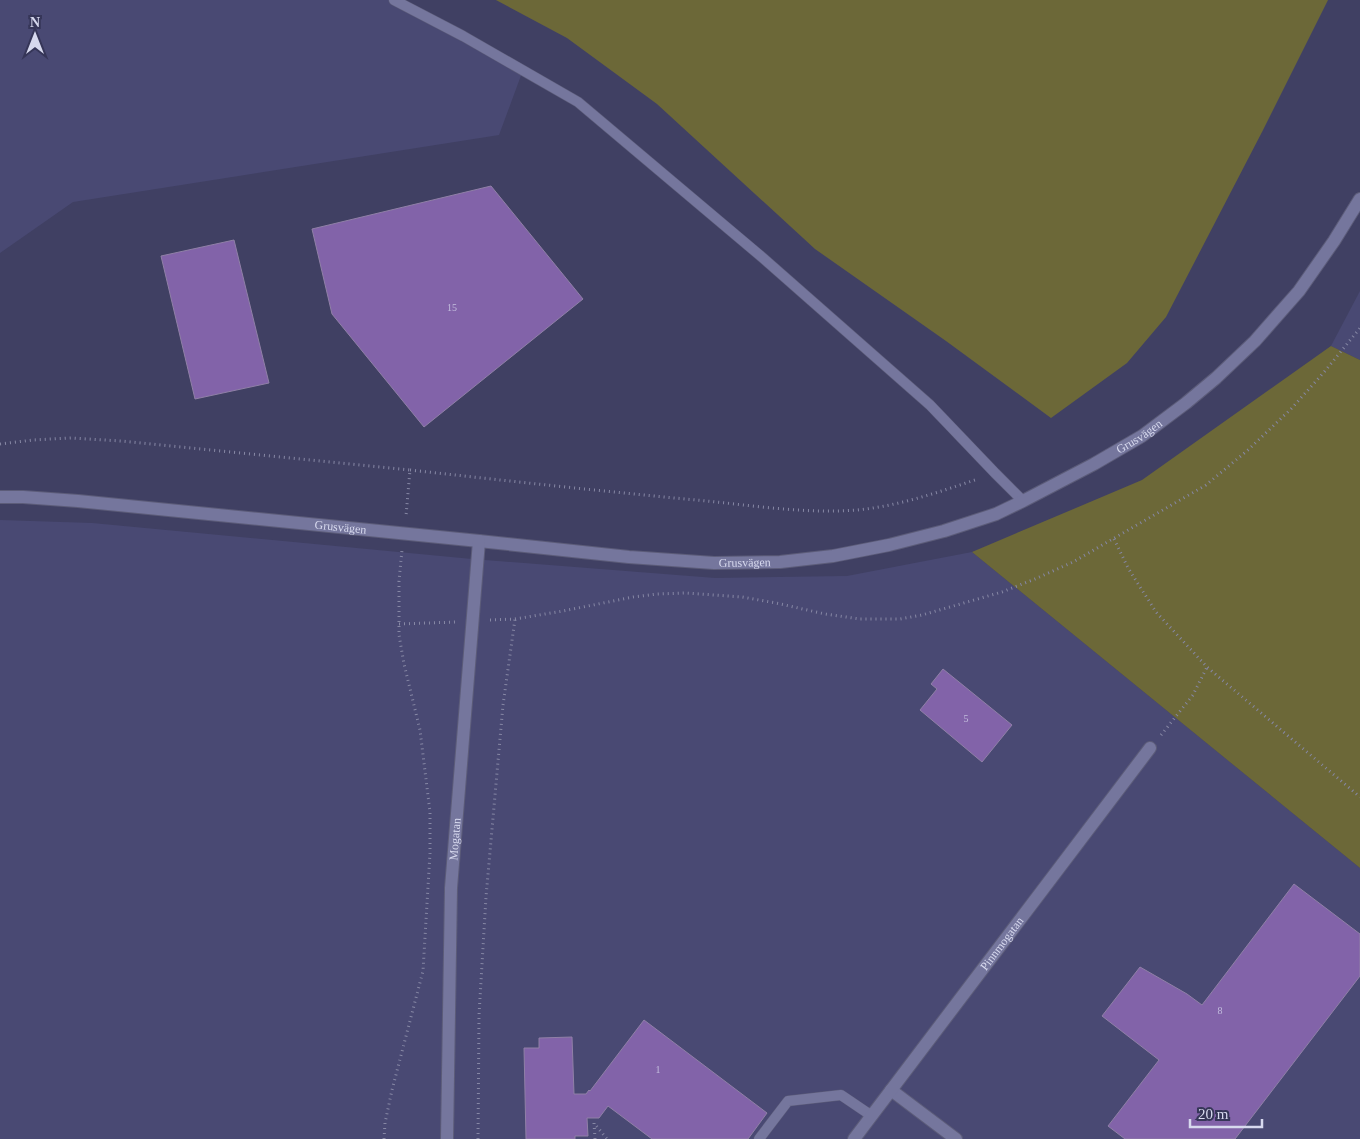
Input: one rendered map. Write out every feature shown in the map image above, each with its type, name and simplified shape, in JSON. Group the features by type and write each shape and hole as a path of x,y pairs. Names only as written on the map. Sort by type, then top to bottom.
{"street":[{"name":"Grusvägen","path":"0,498 23,497 78,501 629,557 714,563 780,562 833,556 889,545 996,514 1094,464 1142,436 1216,378 1255,341 1298,291 1334,241 1360,199"},
{"name":"Mogatan","path":"447,1139 451,888 479,541"},
{"name":"Pinnmogatan","path":"854,1139 1150,748"},
{"path":"891,1090 956,1139"}],"lane":[{"path":"394,0 463,36 578,102 756,252 930,405 1024,501"},
{"path":"759,1139 788,1100 841,1095 872,1116"}],"path":[{"path":"0,444 71,438 121,441 691,500 829,511 858,510 929,495 995,473"},
{"path":"384,1139 385,1123 392,1090 423,971 430,853 430,812 420,730 404,664 399,634 400,580 410,470"},
{"path":"1114,539 1128,568 1156,612 1207,667 1360,797"},
{"path":"478,1139 479,1015 486,897 503,706 515,619"},
{"path":"1150,748 1193,695 1207,667"},
{"path":"596,1139 594,1123 607,1139"}],"shaded area":[{"path":"0,0 394,0 523,70 499,135 73,202 0,253"},
{"path":"496,0 1328,0 1166,317 1127,363 1051,418 815,249 657,104 567,38"},
{"path":"1360,291 1360,360 1331,346"},
{"path":"1331,346 1360,360 1360,868 972,552 1142,480"},
{"path":"0,520 92,523 472,559 715,578 847,576 972,552 1360,868 1360,1139 0,1139"}],"building":[{"path":"491,186 583,299 424,427 332,314 312,229"},
{"path":"234,240 269,383 195,399 161,256"},
{"path":"943,669 1012,725 982,762 920,710 937,689 931,684"},
{"path":"1294,884 1360,934 1360,976 1235,1139 1125,1139 1108,1126 1159,1060 1102,1016 1140,967 1187,994 1202,1005"},
{"path":"644,1020 767,1113 748,1139 652,1139 608,1106 599,1118 587,1118 588,1136 575,1136 575,1139 526,1139 524,1048 539,1048 539,1038 572,1037 574,1094 586,1094"}]}
